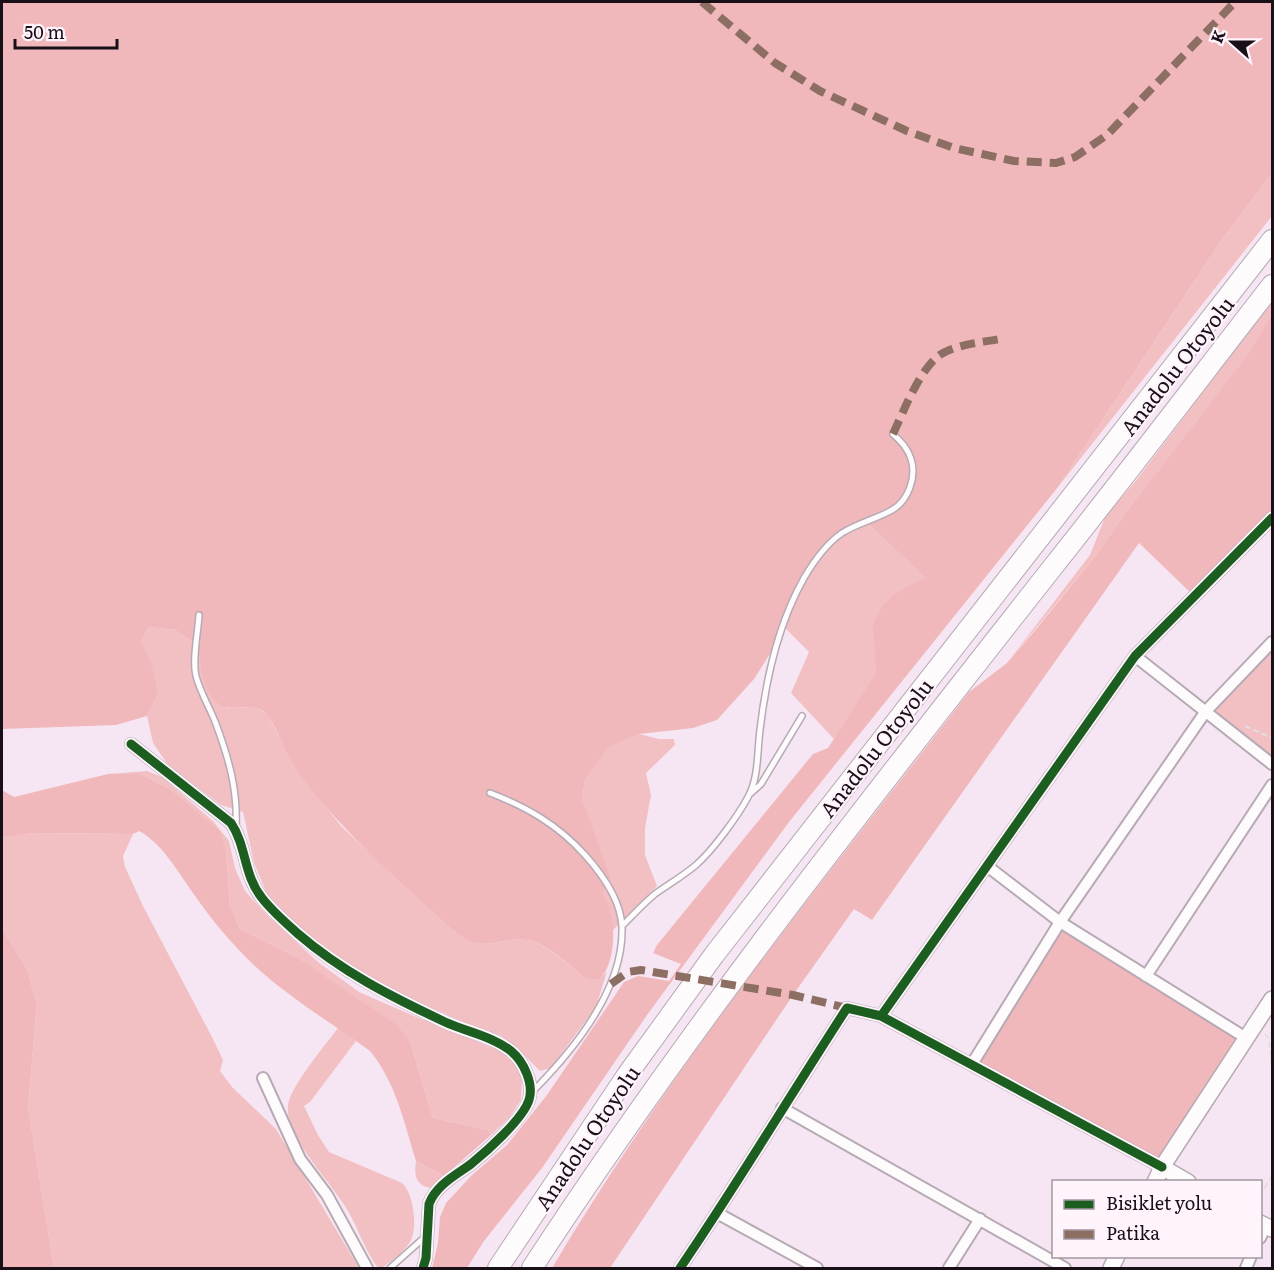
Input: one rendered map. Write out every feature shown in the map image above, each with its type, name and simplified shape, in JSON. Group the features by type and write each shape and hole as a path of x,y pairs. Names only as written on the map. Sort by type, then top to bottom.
{"highway":[{"name":"Anadolu Otoyolu","path":"498,1269 627,1075 714,955 1272,240"},
{"name":"Anadolu Otoyolu","path":"532,1269 654,1088 744,964 931,720 1272,285"}],"main road":[{"path":"1156,1180 1162,1167 1272,999"},
{"path":"1162,1167 1185,1180"}],"street":[{"path":"881,1016 1135,656 1272,518"},
{"path":"972,1064 1060,922 1206,711 1271,645"},
{"path":"1135,656 1272,764"},
{"path":"131,744 231,823 236,831 251,882 262,898 282,919 316,949 373,987 454,1026 503,1046 513,1052 525,1070 530,1093 528,1103 521,1113 506,1131 474,1161 438,1188 432,1196 429,1204 426,1258 423,1269"},
{"path":"1146,976 1272,785"},
{"path":"987,867 1060,922 1146,976 1250,1032"},
{"path":"680,1269 847,1008 881,1016 1162,1167"},
{"path":"263,1078 300,1159 327,1194 367,1269"},
{"path":"782,1108 1065,1269"},
{"path":"717,1213 817,1269"},
{"path":"950,1269 980,1219"}],"lane":[{"path":"749,796 755,777 768,675 788,611 805,578 821,552 841,534 865,520 892,510 903,501 910,487 913,472 911,459 905,447 893,434"},
{"path":"199,615 196,677 216,725 235,787 236,831"},
{"path":"622,926 649,900 699,863 749,796 761,784 802,716"},
{"path":"490,793 537,814 562,832 602,874 616,903 622,926 620,957 594,1016 558,1066 530,1093"},
{"path":"390,1269 427,1235"}],"path":[{"path":"1250,1032 1269,1039 1272,1068"},
{"path":"1262,1192 1272,1175"}],"shaded area":[{"path":"2,2 1272,2 1272,173 1223,238 1058,487 789,822 647,1015 542,1168 484,1241 467,1268 432,1268 438,1243 440,1217 446,1203 472,1175 507,1145 547,1095 624,982 638,976 669,981 681,964 653,953 657,945 813,754 828,748 876,673 873,625 881,608 895,593 925,578 865,521 841,534 821,552 805,578 778,641 754,679 717,720 693,728 639,734 608,747 585,780 582,799 610,876 603,892 613,926 613,943 608,966 600,979 586,979 558,956 535,942 520,939 478,944 466,940 451,929 335,817 296,769 268,716 261,710 230,708 214,700 203,679 197,645 175,630 149,627 141,641 152,666 158,695 147,716 116,725 2,729"},
{"path":"1272,173 1272,216 1058,487 1223,238"},
{"path":"1272,301 1272,314 1248,356 1124,515 1093,559 1007,663 1090,555 1106,515 1134,483"},
{"path":"1272,314 1272,518 1194,596 1139,543 872,920 854,909 793,995 610,1268 552,1268 648,1118 805,903 969,692 1007,663 1093,559 1124,515 1247,356"},
{"path":"865,521 926,579 895,593 874,625 877,673 834,739 791,693 809,652 783,626 800,587 822,551 842,534"},
{"path":"149,627 175,630 197,645 207,689 228,708 256,707 267,714 300,774 341,826 451,929 468,941 478,944 520,939 534,942 558,956 586,979 600,979 607,971 596,1007 551,1068 540,1071 500,1035 484,1031 367,978 326,949 291,919 267,894 254,863 243,812 221,805 168,765 153,743 147,716 158,695 141,641"},
{"path":"1272,648 1272,764 1206,711"},
{"path":"639,734 659,739 674,739 675,745 646,773 651,795 645,828 645,855 657,886 612,931 612,919 603,892 582,799 585,780 608,746"},
{"path":"147,771 162,777 213,821 229,841 235,868 245,891 267,915 318,962 359,992 502,1052 517,1066 522,1081 521,1100 509,1118 491,1135 488,1130 433,1118 410,1042 298,958 240,929 230,905 226,850 168,788 139,773 108,774"},
{"path":"139,773 168,788 219,830 226,850 230,905 240,929 298,958 397,1025 410,1042 433,1118 488,1130 491,1135 444,1176 416,1161 393,1090 370,1051 283,990 251,962 219,927 169,859 148,836 139,831 133,834 33,833 2,838 2,790 14,797 108,774"},
{"path":"33,833 133,834 123,856 125,867 223,1060 220,1071 232,1087 276,1129 359,1268 54,1268 28,1107 37,1004 27,969 2,929 2,838"},
{"path":"1060,922 1246,1038 1162,1167 972,1064"},
{"path":"2,929 27,969 37,1004 28,1107 54,1268 2,1268"},
{"path":"338,1028 356,1041 310,1102 304,1106 329,1152 402,1183 406,1188 414,1211 412,1236 404,1249 382,1268 378,1268 373,1261 348,1211 301,1145 289,1117 290,1097 309,1066"},
{"path":"416,1161 444,1176 432,1188 422,1185 415,1171"}],"marked path":[{"path":"702,2 775,63 820,91 907,131 954,148 1014,161 1056,163 1075,157 1107,135 1235,2"},
{"path":"893,434 921,376 937,357 960,347 1005,338"},
{"path":"611,984 628,972 641,970 793,995 847,1008"}],"cycle path":[{"path":"881,1016 1135,656 1272,518"},
{"path":"131,744 231,823 240,841 251,880 262,898 314,947 350,972 387,993 445,1022 504,1046 524,1067 529,1080 530,1094 520,1116 495,1143 447,1181 432,1197 429,1204 426,1258 423,1268"},
{"path":"680,1268 847,1008 881,1016 1162,1167"}]}
